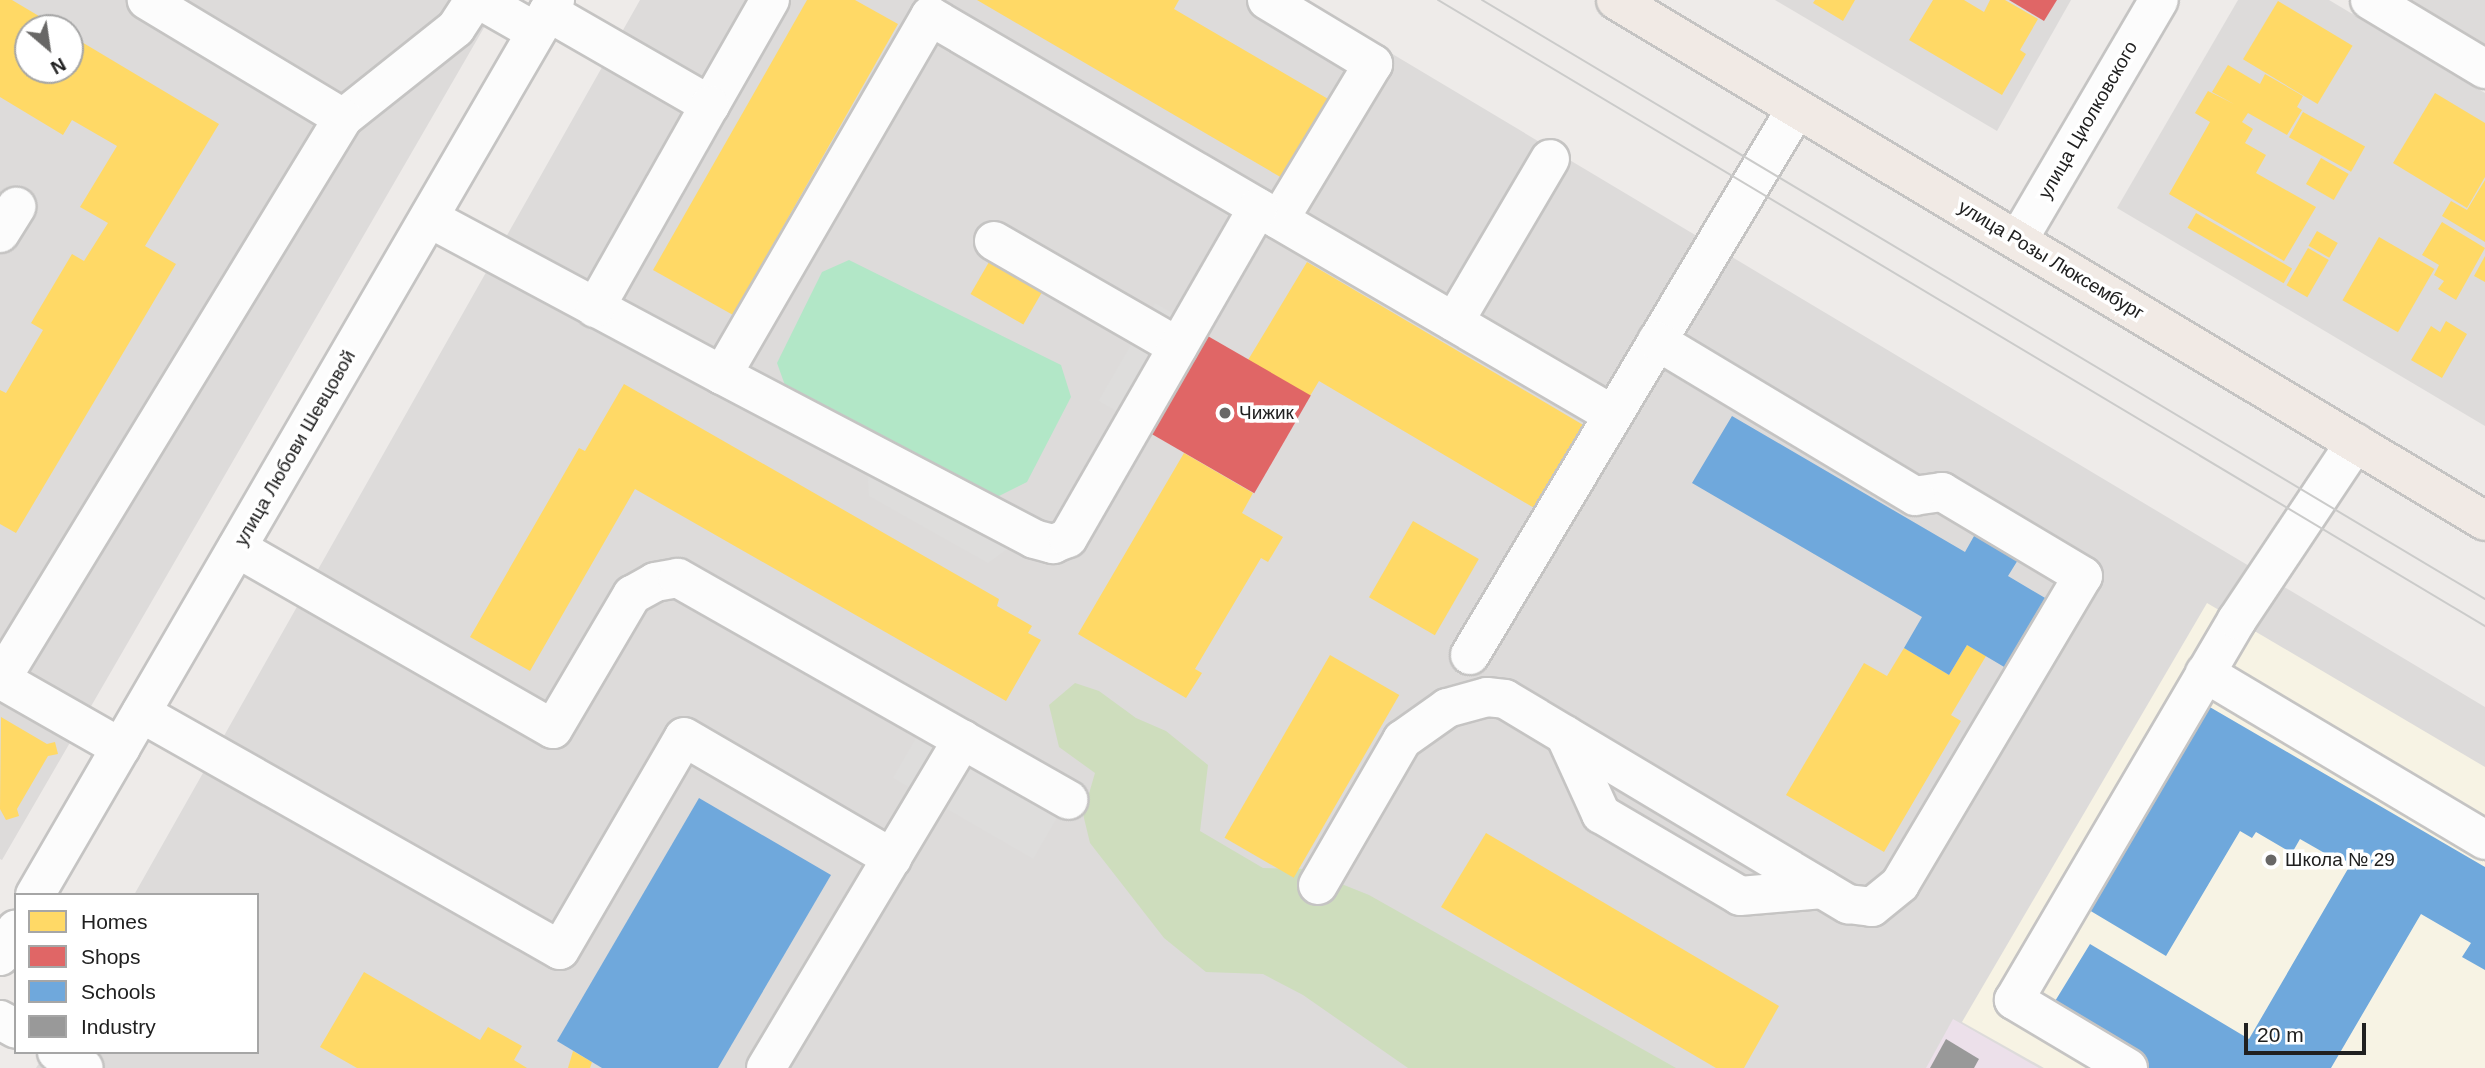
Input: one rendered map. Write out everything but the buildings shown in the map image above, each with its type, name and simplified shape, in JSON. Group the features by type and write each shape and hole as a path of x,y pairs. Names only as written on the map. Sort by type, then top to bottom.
{"main road":[{"name":"улица Розы Люксембург","path":"1616,0 2485,521"}],"street":[{"path":"147,0 343,118"},
{"path":"121,748 1,679 343,118 456,28 474,0"},
{"path":"480,0 546,15 710,104"},
{"path":"595,308 770,0"},
{"path":"429,218 1034,539 1053,544 1068,538 1178,347 1373,64 1266,0"},
{"name":"улица Циолковского","path":"2018,240 2159,0"},
{"path":"2370,0 2485,69"},
{"path":"722,375 925,8 1269,214 1613,415"},
{"name":"улица Любови Шевцовой","path":"36,893 546,15"},
{"path":"1470,655 1796,109"},
{"path":"1454,322 1550,159"},
{"path":"994,241 1178,347"},
{"path":"1318,885 1402,740 1423,721 1447,708 1488,697 1505,699 1823,890 1860,908 1884,901 1900,884 2082,576 1942,492 1915,496 1657,341"},
{"path":"2128,1068 2014,1000 2205,673 2355,443"},
{"path":"237,548 553,729 632,595 655,582 678,578 1068,800"},
{"path":"2205,673 2485,840"},
{"path":"141,713 560,950 684,737 892,858"},
{"path":"1566,735 1601,814 1740,896 1823,890"},
{"path":"766,1068 963,739"},
{"path":"1670,855 1696,813"},
{"path":"0,956 14,932"},
{"path":"60,1054 84,1068"}],"shaded area":[{"path":"0,0 500,0 2,860"},
{"path":"640,0 1302,0 2485,707 2485,1068 36,1068 45,1054 259,1054 259,893 135,893"},
{"path":"1775,0 2071,0 1997,131"},
{"path":"2238,0 2329,0 2485,93 2485,426 2117,208"},
{"path":"2403,0 2485,0 2485,49"},
{"path":"1155,303 1183,319 1126,417 1098,401"},
{"path":"867,465 1014,544 988,563 869,496"},
{"name":"Школа № 29","path":"2207,603 2485,767 2485,1068 2044,1068 1962,1022"},
{"path":"920,731 1060,812 1033,859 893,778"},
{"path":"1953,1019 2039,1068 1926,1068"}],"green space":[{"path":"849,260 1061,365 1071,397 1027,482 997,497 786,388 777,363 822,272"},
{"path":"1075,683 1099,691 1136,718 1166,731 1208,765 1200,831 1263,868 1304,869 1369,895 1676,1068 1408,1068 1303,995 1263,974 1206,972 1164,938 1090,843 1083,814 1095,773 1059,747 1049,705"}],"tram line":[{"path":"1438,0 2485,626"},
{"path":"1482,0 2485,599"}],"place":[{"name":"Чижик","path":"1225,413"},
{"name":"Школа № 29","path":"2271,860"}]}
